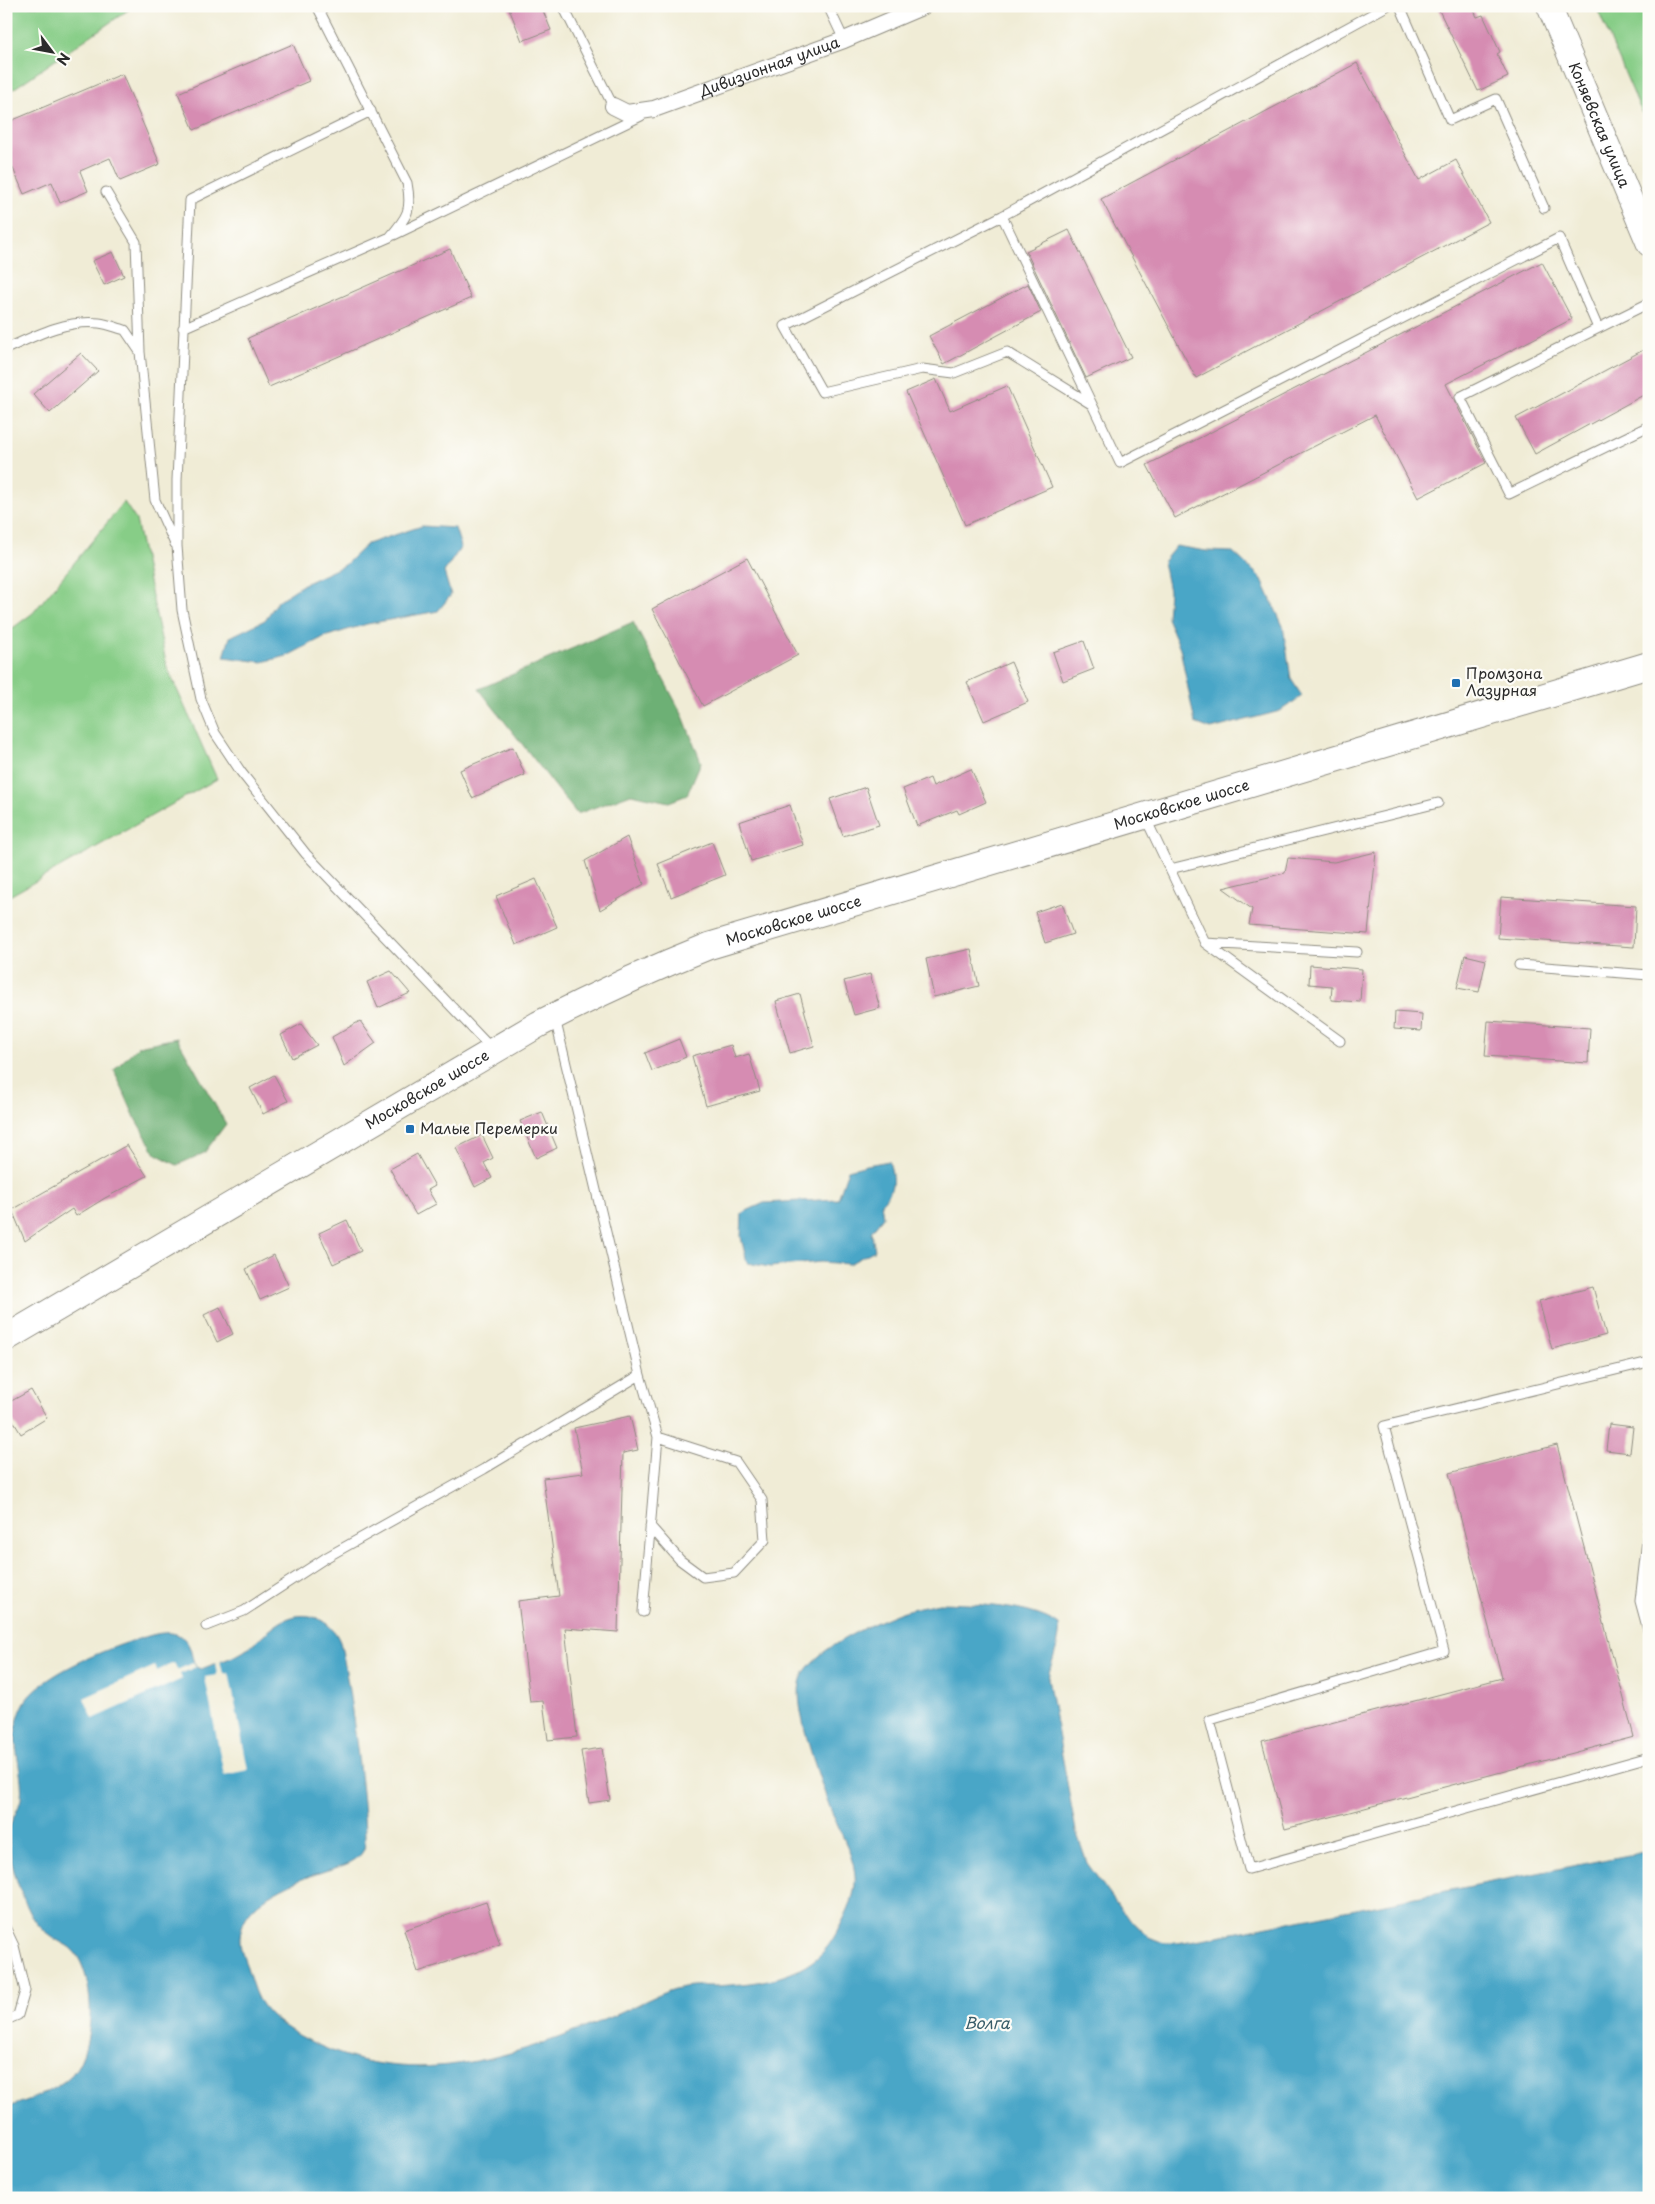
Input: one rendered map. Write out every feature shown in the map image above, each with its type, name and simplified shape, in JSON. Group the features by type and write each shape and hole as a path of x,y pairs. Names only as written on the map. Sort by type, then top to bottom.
{"main road":[{"name":"Московское шоссе","path":"6,1338 493,1050 554,1016 635,976 709,946 1649,665"}],"street":[{"name":"Дивизионная улица","path":"613,106 627,113 654,109 844,40 924,6"},
{"name":"Коняевская улица","path":"1549,6 1649,244"}],"lane":[{"path":"317,6 407,183 411,203 402,223 390,237"},
{"path":"563,6 613,106"},
{"path":"828,6 844,40"},
{"path":"1091,404 1007,352 954,373 922,368 822,392 785,326 1002,216 1388,6"},
{"path":"1400,6 1450,120 1496,99 1544,208"},
{"path":"184,328 390,237 654,109"},
{"path":"371,112 190,200 177,480 176,546 182,610 201,699 215,733 242,772 306,854 493,1050"},
{"path":"106,192 136,242 140,352 155,500 176,546"},
{"path":"1002,216 1120,463 1559,238 1598,328"},
{"path":"1649,303 1460,397 1509,494 1649,426"},
{"path":"6,349 30,338 71,324 98,323 125,330 140,352"},
{"path":"1170,869 1438,803"},
{"path":"1145,816 1205,943 1340,1042"},
{"path":"1205,943 1358,952"},
{"path":"1519,965 1649,975"},
{"path":"554,1016 640,1375 658,1437 643,1612"},
{"path":"1649,1362 1384,1426 1444,1651 1210,1720 1249,1869 1649,1757"},
{"path":"206,1626 244,1611 327,1557 484,1469 640,1375"},
{"path":"650,1526 680,1560 703,1578 734,1573 765,1540 762,1500 736,1462 658,1437"},
{"path":"1649,1523 1640,1601 1649,1634"},
{"path":"6,1929 14,1946 25,1992 18,2015 6,2020"}],"green space":[{"path":"6,6 134,6 6,94"},
{"path":"1596,6 1649,6 1649,129"},
{"path":"124,502 136,520 167,667 217,779 6,898 6,633 33,613"},
{"path":"633,622 683,716 701,762 687,795 669,802 631,794 577,814 479,689"},
{"path":"177,1038 226,1124 204,1153 177,1165 156,1154 136,1120 114,1070 138,1046"}],"water":[{"path":"422,526 455,528 461,547 444,572 451,595 438,611 367,624 324,637 287,656 262,662 224,657 230,637 265,620 278,601 304,584 345,565 367,544"},
{"path":"1176,546 1206,551 1233,552 1261,578 1283,626 1291,679 1302,696 1280,711 1211,729 1195,723 1180,648 1167,618 1169,591 1163,562"},
{"path":"889,1161 892,1174 891,1189 881,1203 883,1217 871,1232 875,1250 849,1264 821,1262 770,1267 747,1263 741,1237 742,1213 764,1203 838,1199 848,1170"},
{"name":"Волга","path":"939,1603 1002,1607 1033,1613 1059,1625 1059,1639 1048,1679 1076,1831 1087,1863 1121,1910 1149,1937 1164,1943 1208,1938 1649,1851 1649,2198 6,2198 6,2107 42,2094 67,2079 80,2061 89,2032 90,1999 84,1969 73,1950 46,1933 33,1917 24,1900 17,1880 9,1846 10,1827 19,1806 22,1790 15,1736 18,1719 28,1697 53,1677 95,1655 157,1634 172,1633 185,1639 196,1667 201,1669 239,1654 280,1622 289,1618 299,1616 315,1617 332,1629 340,1642 352,1713 364,1813 364,1849 352,1862 300,1880 264,1899 246,1917 242,1927 240,1937 243,1957 253,1987 263,2007 276,2020 292,2031 316,2044 353,2058 391,2065 429,2067 466,2063 504,2055 541,2044 614,2016 674,1989 767,1980 798,1970 812,1962 824,1951 842,1923 852,1899 855,1875 848,1847 832,1814 809,1744 801,1710 800,1683 805,1672 814,1661 841,1640 899,1613"}],"pier":[{"path":"220,1661 223,1674 229,1673 248,1770 224,1775 205,1677 217,1675 215,1662"},
{"path":"174,1663 177,1670 193,1663 196,1667 180,1674 182,1679 93,1719 84,1698 155,1666 157,1671"}],"building":[{"path":"508,6 541,6 551,30 522,41"},
{"path":"1437,6 1472,6 1477,17 1483,15 1500,52 1497,54 1508,77 1478,91"},
{"path":"293,44 309,81 194,130 178,93"},
{"path":"1357,63 1419,180 1456,160 1489,222 1196,378 1101,199"},
{"path":"122,74 160,164 120,181 110,158 80,171 88,191 60,203 52,182 24,194 6,152 6,123"},
{"path":"1069,230 1131,357 1086,378 1026,251"},
{"path":"450,249 471,298 269,387 248,338"},
{"path":"113,252 124,276 104,285 92,261"},
{"path":"1542,262 1572,319 1446,384 1486,463 1418,498 1375,415 1175,518 1147,465"},
{"path":"1028,284 1041,312 944,364 929,336"},
{"path":"1649,347 1649,392 1535,454 1516,418"},
{"path":"81,353 98,371 50,413 33,394"},
{"path":"936,379 950,411 1007,386 1052,487 965,525 906,392"},
{"path":"747,558 798,655 703,706 652,609"},
{"path":"1084,641 1094,669 1063,681 1053,652"},
{"path":"1011,662 1028,702 984,721 967,682"},
{"path":"513,747 525,775 472,798 460,770"},
{"path":"971,769 986,802 959,814 957,810 917,826 903,789 930,778 933,786"},
{"path":"866,787 879,825 843,836 830,799"},
{"path":"790,805 803,845 751,861 739,822"},
{"path":"627,837 644,884 600,910 585,861"},
{"path":"712,842 725,875 671,897 658,864"},
{"path":"1376,852 1368,934 1249,925 1252,909 1223,888 1285,873 1288,858 1334,862"},
{"path":"536,879 557,927 516,945 496,896"},
{"path":"1501,897 1636,906 1634,947 1498,938"},
{"path":"1062,903 1073,934 1045,943 1035,912"},
{"path":"971,949 979,986 934,997 926,959"},
{"path":"1465,955 1486,960 1479,992 1457,988"},
{"path":"1310,965 1362,969 1360,1002 1331,1000 1332,986 1309,984"},
{"path":"391,971 410,993 378,1008 367,982"},
{"path":"870,974 880,1008 854,1015 844,981"},
{"path":"800,994 814,1046 790,1053 776,1001"},
{"path":"1395,1012 1422,1014 1421,1031 1394,1029"},
{"path":"360,1021 376,1043 344,1066 332,1037"},
{"path":"1488,1021 1590,1028 1588,1063 1485,1056"},
{"path":"301,1024 317,1045 292,1058 281,1035"},
{"path":"679,1039 686,1057 652,1071 645,1053"},
{"path":"731,1045 735,1058 749,1054 760,1091 706,1106 692,1056"},
{"path":"274,1075 288,1101 263,1114 250,1088"},
{"path":"542,1112 557,1148 536,1158 520,1121"},
{"path":"482,1135 493,1158 484,1163 492,1178 475,1187 456,1148"},
{"path":"127,1145 147,1176 76,1216 72,1209 25,1241 12,1210"},
{"path":"417,1154 435,1186 428,1190 436,1204 416,1215 390,1169"},
{"path":"347,1220 361,1251 333,1264 319,1233"},
{"path":"274,1255 289,1287 260,1300 246,1269"},
{"path":"1593,1287 1606,1335 1552,1349 1539,1301"},
{"path":"220,1307 233,1334 217,1342 204,1315"},
{"path":"31,1390 47,1418 21,1434 6,1409 6,1404"},
{"path":"630,1416 638,1450 623,1453 618,1632 565,1628 577,1737 548,1740 543,1701 530,1702 518,1601 559,1596 543,1478 583,1473 574,1428"},
{"path":"1609,1424 1633,1427 1630,1453 1606,1450"},
{"path":"1557,1445 1634,1737 1285,1829 1262,1741 1502,1678 1449,1473"},
{"path":"602,1748 610,1800 589,1803 581,1751"},
{"path":"486,1902 500,1944 418,1972 404,1930"}],"place":[{"name":"Промзона Лазурная","path":"1456,683"},
{"name":"Малые Перемерки","path":"410,1129"}]}
